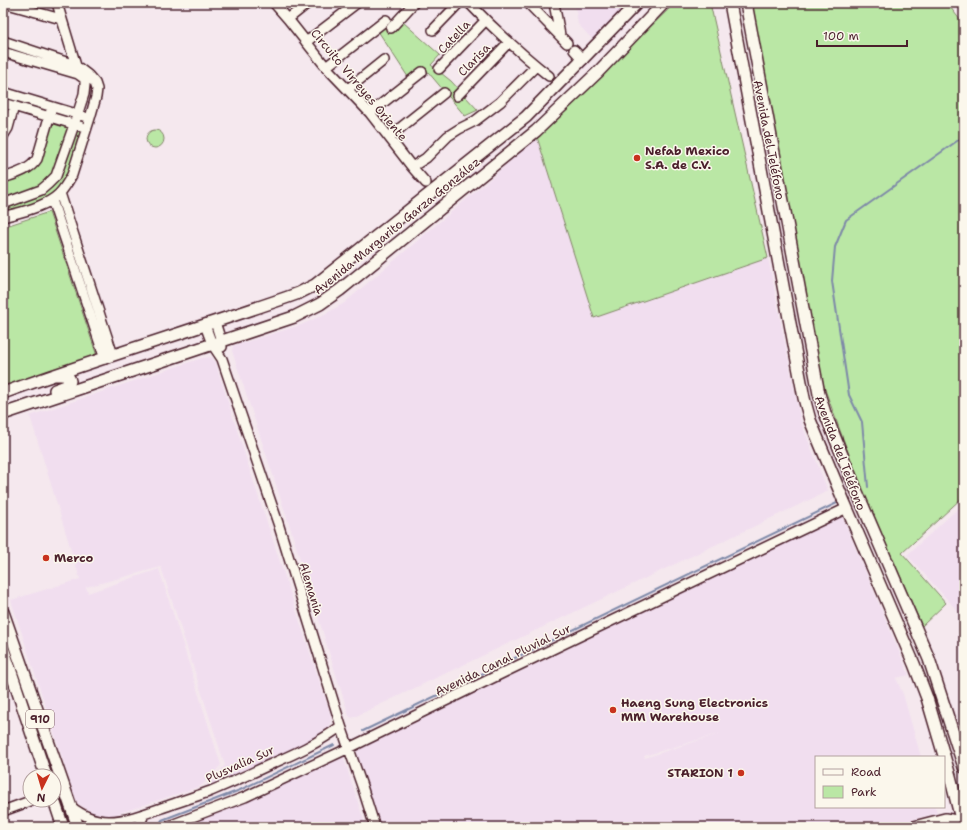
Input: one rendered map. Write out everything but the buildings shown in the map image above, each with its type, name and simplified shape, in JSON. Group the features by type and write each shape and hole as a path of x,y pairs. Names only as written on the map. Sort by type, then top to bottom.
{"main road":[{"name":"Avenida Margarito Garza González","path":"3,393 210,324 299,293 315,285 526,117 637,3"},
{"name":"Avenida Margarito Garza González","path":"3,414 294,317 320,304 340,290 536,131 598,72 664,3"},
{"name":"Avenida del Teléfono","path":"730,3 804,398 810,420 914,664 927,698 944,756"},
{"name":"Avenida del Teléfono","path":"746,3 820,394 825,413 857,492 929,659 964,767"},
{"path":"23,407 31,398 66,386 70,381 68,376 57,375"},
{"path":"3,401 25,390 27,385"},
{"path":"845,503 857,492"},
{"name":"910","path":"3,612 78,827"},
{"name":"910","path":"3,648 43,768"},
{"path":"3,666 37,768"},
{"name":"Avenida del Teléfono","path":"945,759 963,825"},
{"path":"57,808 63,827"},
{"path":"914,827 936,825 945,819 963,825"}],"street":[{"path":"4,3 61,19"},
{"path":"3,204 41,190 56,176 84,94 86,85 76,65 56,3"},
{"name":"Circuito Virreyes Oriente","path":"274,3 326,67 370,113 426,183"},
{"path":"288,19 308,3"},
{"path":"306,42 357,3"},
{"path":"326,67 389,24 414,3"},
{"path":"432,30 459,3"},
{"path":"469,3 485,21 549,76"},
{"path":"528,3 567,43"},
{"path":"554,3 560,35"},
{"name":"Catella","path":"439,69 485,21"},
{"path":"3,41 76,65 88,75 95,83 97,89 90,118 72,175 60,193 52,200 39,206 3,217"},
{"name":"Clarisa","path":"457,96 509,42"},
{"path":"574,50 583,60"},
{"path":"3,52 82,77"},
{"path":"348,89 384,60"},
{"path":"412,167 426,158 448,136 488,112 536,66"},
{"path":"370,113 422,72"},
{"path":"3,92 90,118"},
{"path":"389,137 444,93"},
{"path":"3,103 87,128"},
{"path":"3,136 8,128 14,106"},
{"path":"3,178 28,168 37,159 52,107"},
{"path":"60,193 109,357"},
{"path":"52,200 109,357"},
{"name":"Alemania","path":"210,324 278,523 341,726 375,827"},
{"name":"Avenida Canal Pluvial Sur","path":"166,827 245,797 349,748 518,666 845,503"},
{"name":"Plusvalia Sur","path":"70,806 88,817 98,820 118,820 144,814 210,791 249,774 301,750 329,735 341,726"},
{"path":"3,811 22,804"},
{"path":"139,827 144,814"}],"shaded area":[{"path":"575,3 630,3 594,41 578,24"},
{"path":"537,137 594,318 768,258 801,422 828,491 352,718 349,716 290,527 232,351 233,346 301,325 343,304 496,174"},
{"path":"212,357 216,364 331,716 330,727 316,739 207,786 225,765 161,567 86,587 88,593 159,569 221,765 201,786 111,816 93,813 77,803 11,600 80,579 30,416 202,358"},
{"path":"964,503 964,618 907,555"},
{"path":"842,516 909,675 896,678 903,694 921,756 815,756 815,808 935,808 937,813 886,827 381,827 356,751","holes":["721,733 645,758 644,756"]},
{"path":"343,756 366,827 182,827 225,811"}],"green space":[{"path":"675,3 710,3 768,258 594,318 537,137"},
{"path":"751,3 947,3 964,25 964,496 902,553 946,603 922,626 859,482 824,387 793,236"},
{"path":"391,19 396,27 403,22 440,55 431,65 451,81 478,110 465,116 423,66 408,77 378,31"},
{"path":"53,122 68,127 55,172 44,184 3,200 3,182 28,174 38,165"},
{"path":"76,130 83,132 67,179 50,199 3,215 3,207 39,195 49,190 54,185 61,175"},
{"path":"155,130 161,133 164,139 161,145 155,148 149,145 146,139 149,133"},
{"path":"49,212 97,356 3,387 3,227"},
{"path":"84,820 99,823 111,827 87,827"}],"waterway":[{"path":"868,487 862,422 849,395 832,281 835,247 846,220 964,136"},
{"path":"363,731 837,503"},
{"path":"158,827 162,820 240,790 334,745"}],"place":[{"name":"Nefab Mexico S.A. de C.V.","path":"637,158"},
{"name":"Merco","path":"46,558"},
{"name":"Haeng Sung Electronics MM Warehouse","path":"613,710"},
{"name":"STARION 1","path":"741,773"}]}
